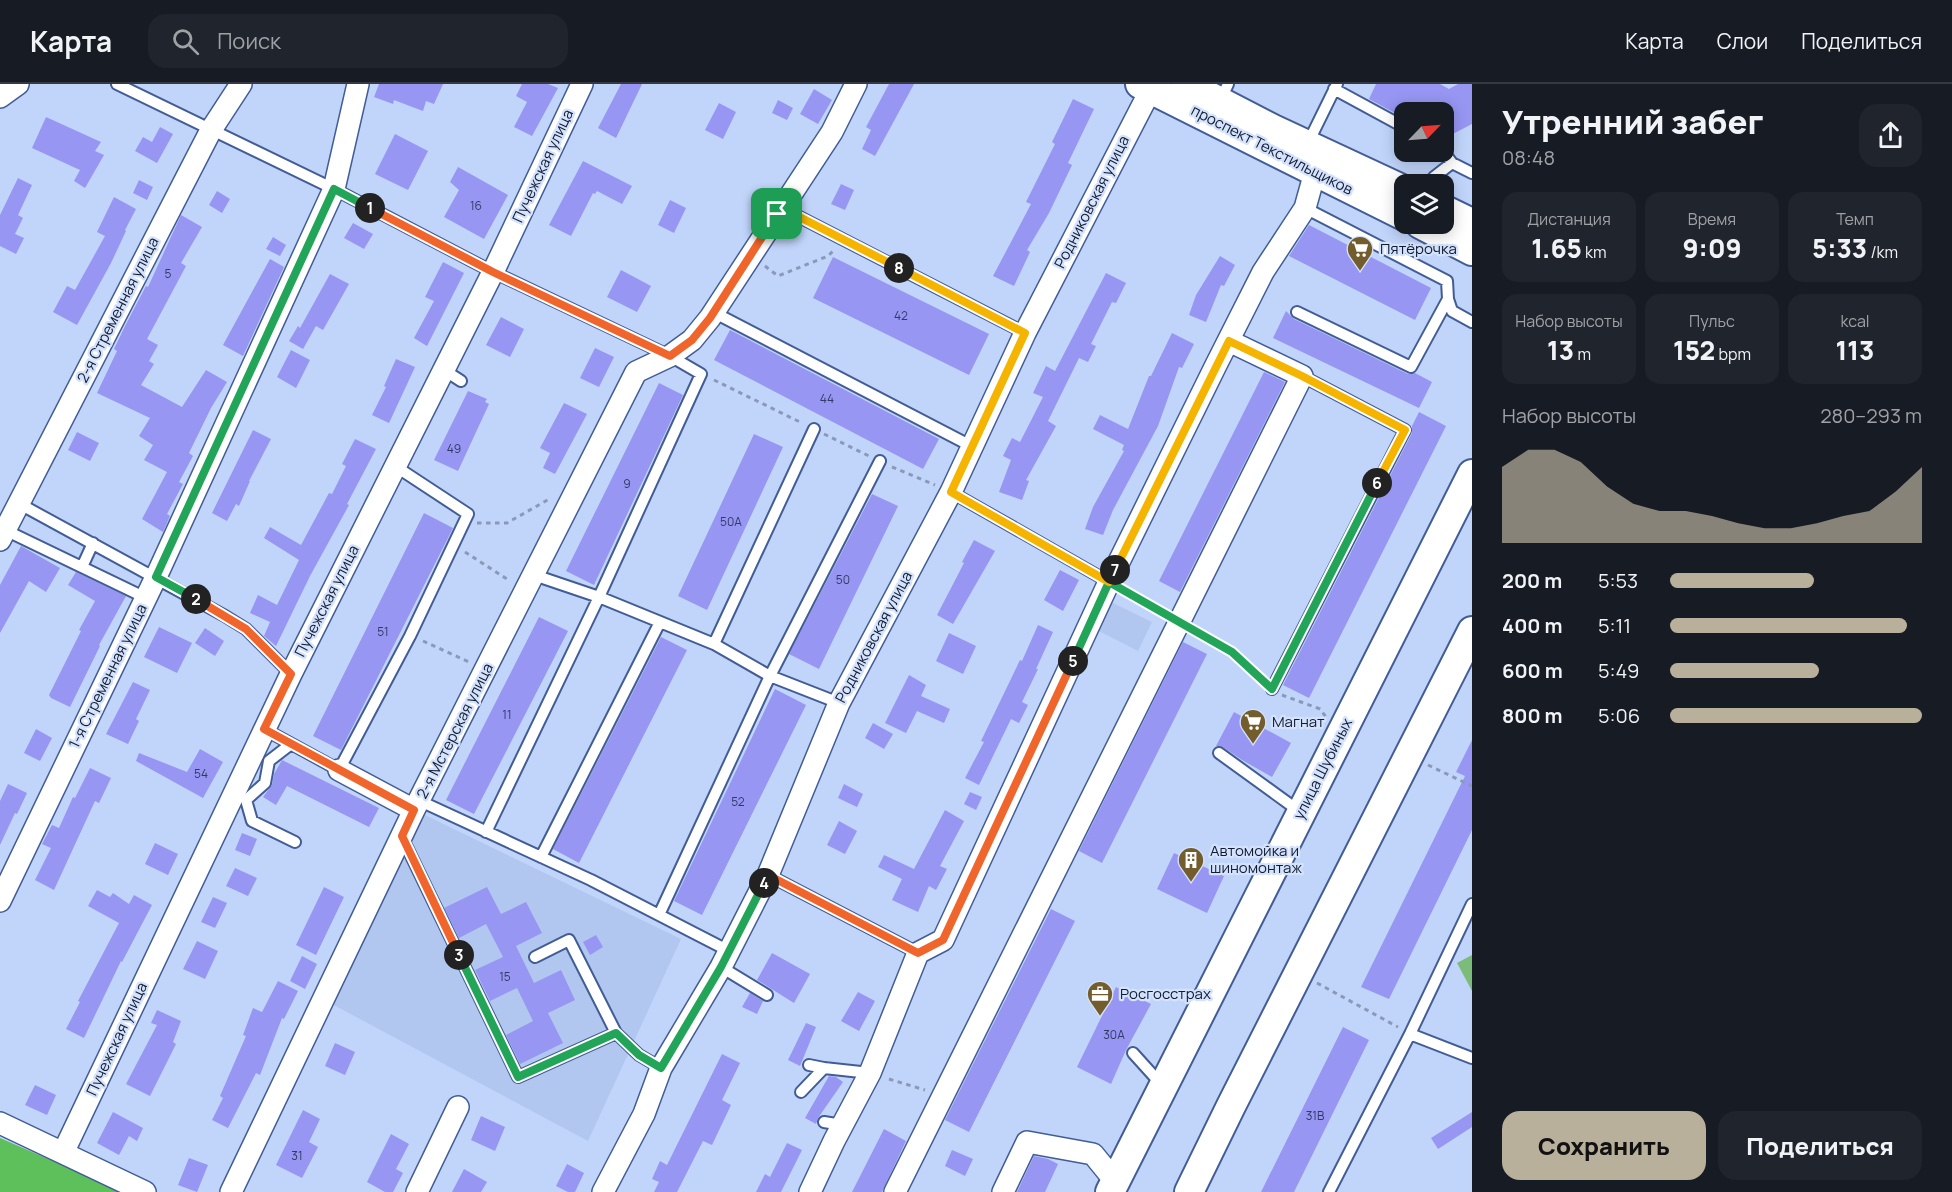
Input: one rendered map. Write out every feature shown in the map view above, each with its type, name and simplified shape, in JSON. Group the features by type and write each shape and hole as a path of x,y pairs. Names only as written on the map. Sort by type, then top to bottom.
{"main road":[{"name":"проспект Текстильщиков","path":"1186,84 1224,92 1307,145 1394,185"},
{"name":"проспект Текстильщиков","path":"1148,86 1394,211"},
{"path":"1454,215 1472,224"},
{"path":"1439,234 1472,251"},
{"name":"улица Шубиных","path":"1113,1186 1472,474"},
{"path":"1189,1192 1472,631"}],"street":[{"path":"0,98 18,84"},
{"name":"2-я Стременная улица","path":"2,536 211,130 241,84"},
{"name":"1-я Стременная улица","path":"0,901 156,577 334,189 358,84"},
{"name":"Пучежская улица","path":"63,1154 264,729 493,272 582,84"},
{"name":"2-я Мстерская улица","path":"231,1192 402,836 636,372 670,356 692,340 832,132 856,84"},
{"name":"Родниковская улица","path":"603,1192 644,1114 661,1068 725,959 768,875 839,703 951,492 1025,333 1148,86"},
{"path":"810,1192 833,1123 870,1073 918,953 943,940 1109,582 1263,272 1305,208 1315,172"},
{"path":"895,1192 1302,376 1229,341"},
{"path":"339,770 417,806"},
{"path":"417,1192 458,1107"},
{"path":"0,1124 145,1192"},
{"path":"1003,1192 1027,1142 1093,1154 1113,1186"}],"lane":[{"path":"117,84 334,189 493,272 670,356 701,374 599,597 486,832"},
{"path":"1307,145 1335,87 1394,121"},
{"path":"1438,174 1452,163 1472,173"},
{"path":"782,208 1025,333"},
{"path":"1305,208 1447,281 1448,299 1452,311 1472,322"},
{"path":"1297,312 1411,367 1448,299"},
{"path":"713,312 973,447"},
{"path":"444,370 461,381"},
{"path":"1272,689 1405,430 1302,376"},
{"path":"714,644 814,429"},
{"path":"659,915 770,675 880,461"},
{"path":"264,729 339,770 410,636 468,514 395,466"},
{"path":"951,492 1109,582"},
{"path":"18,503 156,577 246,629 291,674"},
{"path":"2,536 82,567 146,598"},
{"path":"82,567 93,543"},
{"path":"530,583 599,597 714,644 770,675 839,703"},
{"path":"541,857 660,622"},
{"path":"291,744 268,761 265,783 246,800 252,821 295,842"},
{"path":"1219,753 1301,813"},
{"path":"417,806 486,832 659,915 725,959 768,995"},
{"path":"402,836 518,1077 616,1033"},
{"path":"768,875 918,953"},
{"path":"1329,1192 1410,1034 1472,904"},
{"path":"535,957 569,940 616,1033 639,1055 661,1068"},
{"path":"1410,1034 1472,1058"},
{"path":"1133,1053 1163,1086"},
{"path":"809,1065 870,1073"},
{"path":"801,1092 824,1068"}],"path":[{"path":"751,255 778,276 828,256 845,240"},
{"path":"463,524 507,523 582,480"},
{"path":"453,545 530,583"},
{"path":"1109,582 1232,652 1272,689 1320,709 1341,734"},
{"path":"410,636 486,669"},
{"path":"1421,761 1472,786"},
{"path":"1316,982 1410,1034"},
{"path":"870,1073 944,1096"}],"shaded area":[{"path":"1111,602 1152,622 1138,651 1097,630"},
{"path":"423,814 681,939 588,1141 330,1003"}],"green space":[{"path":"1472,955 1472,991 1457,963"},
{"path":"0,1138 124,1192 0,1192"}],"building":[{"path":"379,84 443,84 434,104 426,101 423,111 394,100 393,104 374,97"},
{"path":"522,84 548,84 558,88 532,136 514,127 527,102 516,96"},
{"path":"621,84 642,84 616,138 598,128"},
{"path":"889,84 914,84 875,156 862,149 871,130 866,127"},
{"path":"1376,84 1440,84 1449,89 1458,84 1472,84 1472,124 1454,133 1454,102 1394,102 1394,113 1369,99"},
{"path":"814,89 832,100 818,124 800,114"},
{"path":"1073,99 1094,109 1068,163 1072,165 1049,213 1027,250 1030,252 1014,286 993,276 1031,204 1026,202 1055,144 1052,142"},
{"path":"778,100 793,108 787,120 772,113"},
{"path":"719,103 736,112 723,139 705,130"},
{"path":"46,117 101,142 95,151 104,155 85,188 74,181 80,170 32,148"},
{"path":"160,127 173,134 157,163 135,151 143,137 152,142"},
{"path":"395,134 428,151 408,190 375,174"},
{"path":"583,161 632,186 622,204 597,191 593,193 571,236 549,225"},
{"path":"458,167 508,195 484,239 444,217 459,190 450,182"},
{"path":"18,178 32,185 18,215 23,218 15,234 24,238 16,254 0,246 0,215"},
{"path":"139,180 153,187 147,200 133,193"},
{"path":"841,184 854,190 845,210 831,204"},
{"path":"217,191 230,199 222,213 209,205"},
{"path":"114,197 136,209 111,263 77,325 53,312 67,286 75,290 105,236 97,232"},
{"path":"670,200 686,208 674,233 658,225"},
{"path":"181,215 202,227 181,263 186,266 147,339 158,345 149,361 154,364 141,385 182,407 206,370 227,382 211,408 189,453 193,456 179,482 183,484 167,514 170,516 163,532 142,519 167,472 144,460 153,445 139,436 150,418 97,393 117,351 114,349 146,286 148,287"},
{"path":"353,223 373,234 364,249 344,238"},
{"name":"Пятёрочка","path":"1309,225 1431,288 1415,320 1289,256"},
{"path":"273,237 286,245 280,256 266,249"},
{"path":"1220,256 1235,265 1224,286 1221,285 1206,322 1189,315 1196,295"},
{"path":"833,257 989,334 969,375 813,298"},
{"path":"270,259 284,267 243,356 223,345"},
{"path":"443,262 464,273 427,346 414,338 434,301 425,297"},
{"path":"621,270 651,286 637,312 607,297"},
{"path":"1106,273 1126,283 1116,303 1112,302 1091,344 1096,346 1088,362 1079,358 1048,421 1056,426 1026,480 1029,481 1022,500 999,492 1011,460 1003,456 1012,438 1020,442 1043,397 1033,393 1046,366 1055,371"},
{"path":"330,274 349,284 323,330 316,326 303,349 289,341 298,326 300,328"},
{"path":"1286,311 1294,319 1408,374 1415,373 1432,382 1419,408 1273,338"},
{"path":"501,317 524,329 510,357 486,345"},
{"path":"730,330 939,439 923,469 714,360"},
{"path":"1172,333 1194,344 1182,368 1179,367 1158,426 1113,510 1103,535 1085,529 1093,507 1124,451 1122,450 1124,445 1093,429 1100,415 1128,429 1149,376"},
{"path":"595,348 614,357 599,387 580,378"},
{"path":"291,350 310,360 296,388 277,377"},
{"path":"396,359 415,367 389,423 372,415 386,387 384,386"},
{"path":"1264,372 1285,382 1180,592 1159,581"},
{"path":"659,383 683,395 594,585 566,571"},
{"path":"468,391 487,399 485,402 489,404 458,471 434,460"},
{"path":"564,403 587,414 555,474 543,468 550,453 540,448"},
{"path":"1419,412 1446,426 1309,698 1283,685 1412,433 1412,426"},
{"path":"253,430 271,439 239,506 236,504 227,521 212,513"},
{"path":"77,432 99,443 90,461 68,450"},
{"path":"754,434 783,447 707,610 678,596"},
{"path":"355,439 376,449 276,646 264,636 270,622 250,613 258,595 277,605 299,560 264,538 270,527 301,545 329,493 332,494 346,466 342,464"},
{"path":"872,494 898,506 819,669 789,654"},
{"path":"424,513 453,528 341,750 313,736"},
{"path":"974,540 995,551 953,624 937,615"},
{"path":"21,546 60,568 46,592 29,581 0,633 0,585"},
{"path":"1060,570 1079,580 1063,611 1044,600"},
{"path":"76,572 126,596 99,645 70,707 49,695 95,601 68,585"},
{"path":"539,617 568,631 474,814 446,800"},
{"path":"1038,625 1053,632 1022,702 1028,705 1019,723 1011,719 979,785 965,778"},
{"path":"159,627 192,643 177,673 144,657"},
{"path":"205,628 224,641 215,656 195,643"},
{"path":"949,633 976,646 963,674 936,661"},
{"path":"661,637 687,650 579,863 553,849"},
{"path":"1183,642 1207,654 1102,863 1079,851"},
{"path":"909,675 926,685 921,696 950,709 944,723 917,711 906,733 885,723"},
{"path":"133,682 150,690 136,719 139,721 128,744 106,734"},
{"path":"775,689 806,705 702,915 674,901"},
{"name":"Магнат","path":"1234,712 1291,743 1272,777 1223,747 1216,746"},
{"path":"873,723 893,734 884,749 865,738"},
{"path":"36,729 52,738 40,761 24,753"},
{"path":"1472,740 1472,830 1389,999 1361,987 1465,776 1456,772"},
{"path":"200,749 223,762 203,798 136,761 139,753 187,772"},
{"path":"282,760 379,808 369,827 287,786 276,805 263,797 272,785 274,774"},
{"path":"90,768 111,778 99,803 95,801 54,890 35,880 51,848 42,844 52,825 59,828"},
{"path":"8,784 27,793 0,845 0,801"},
{"path":"844,784 863,794 857,807 838,798"},
{"path":"970,792 982,797 976,810 964,804"},
{"path":"945,810 964,821 940,866 947,869 936,890 929,886 918,912 892,900 902,879 878,867 884,855 914,869"},
{"path":"839,821 857,831 845,854 827,845"},
{"path":"242,833 257,839 250,856 235,850"},
{"path":"155,843 178,854 168,875 145,864"},
{"name":"Автомойка и шиномонтаж","path":"1174,853 1224,876 1207,913 1157,889"},
{"path":"235,868 257,878 248,896 226,886"},
{"path":"324,887 344,897 316,955 296,945"},
{"path":"487,887 501,914 526,902 542,933 516,946 534,983 561,970 575,1000 548,1013 563,1043 520,1064 506,1035 533,1021 517,988 490,1001 475,970 503,957 486,924 459,938 444,908"},
{"path":"97,890 110,897 113,893 129,904 134,895 152,905 121,961 84,1038 66,1029 119,923 88,906"},
{"path":"213,897 227,903 215,928 201,922"},
{"path":"1051,909 1075,921 969,1132 945,1120"},
{"path":"596,935 603,947 590,955 583,942"},
{"path":"197,941 218,951 205,979 183,969"},
{"path":"772,953 810,974 794,1003 757,980"},
{"path":"302,956 317,964 305,989 290,981"},
{"path":"278,981 298,991 284,1019 282,1018 260,1075 256,1073 228,1128 212,1120 223,1098 220,1096 246,1036 243,1035 253,1008 262,1012"},
{"path":"1116,987 1151,1004 1111,1084 1077,1067"},
{"path":"858,992 875,1001 859,1031 841,1021"},
{"path":"750,993 763,1001 757,1014 742,1007"},
{"path":"157,1010 181,1021 173,1042 176,1044 150,1096 126,1084 157,1025 151,1023"},
{"path":"806,1023 816,1027 800,1066 788,1060"},
{"path":"1343,1027 1369,1040 1294,1192 1261,1192"},
{"path":"335,1043 355,1052 345,1075 325,1066"},
{"path":"722,1054 740,1063 722,1100 731,1105 712,1145 703,1141 677,1192 654,1192 659,1182 652,1179 660,1161 667,1165"},
{"path":"829,1076 836,1077 843,1082 816,1124 805,1118"},
{"path":"35,1085 56,1095 47,1115 25,1105"},
{"path":"303,1110 320,1119 309,1142 318,1147 302,1178 276,1165"},
{"path":"113,1112 143,1128 137,1141 129,1136 119,1155 97,1143"},
{"path":"1472,1112 1472,1127 1438,1149 1431,1138"},
{"path":"481,1116 505,1127 495,1151 471,1140"},
{"path":"884,1129 906,1141 882,1192 852,1192"},
{"path":"391,1134 409,1144 396,1169 403,1173 393,1192 385,1192 367,1182"},
{"path":"787,1143 802,1150 781,1192 756,1192 765,1174 770,1177"},
{"path":"952,1150 973,1159 965,1176 945,1166"},
{"path":"1034,1156 1058,1164 1045,1192 1017,1192"},
{"path":"189,1158 208,1165 197,1192 178,1185"},
{"path":"567,1164 584,1173 575,1192 568,1192 556,1186"},
{"path":"464,1169 487,1182 481,1192 452,1192"}],"place":[{"name":"Пятёрочка","path":"1360,272"},
{"name":"Магнат","path":"1253,745"},
{"name":"Автомойка и шиномонтаж","path":"1191,883"},
{"name":"Росгосстрах","path":"1100,1017"}],"route":[{"path":"777,214 710,318 692,340 670,356 493,272 334,189 156,577 246,629 291,674 264,729 414,810 402,836 518,1077 616,1033 639,1055 661,1068 721,967 768,875 918,953 943,940 1109,582 1232,652 1272,689 1405,430 1229,341 1109,582 951,492 1025,333 782,208 777,214"}]}
